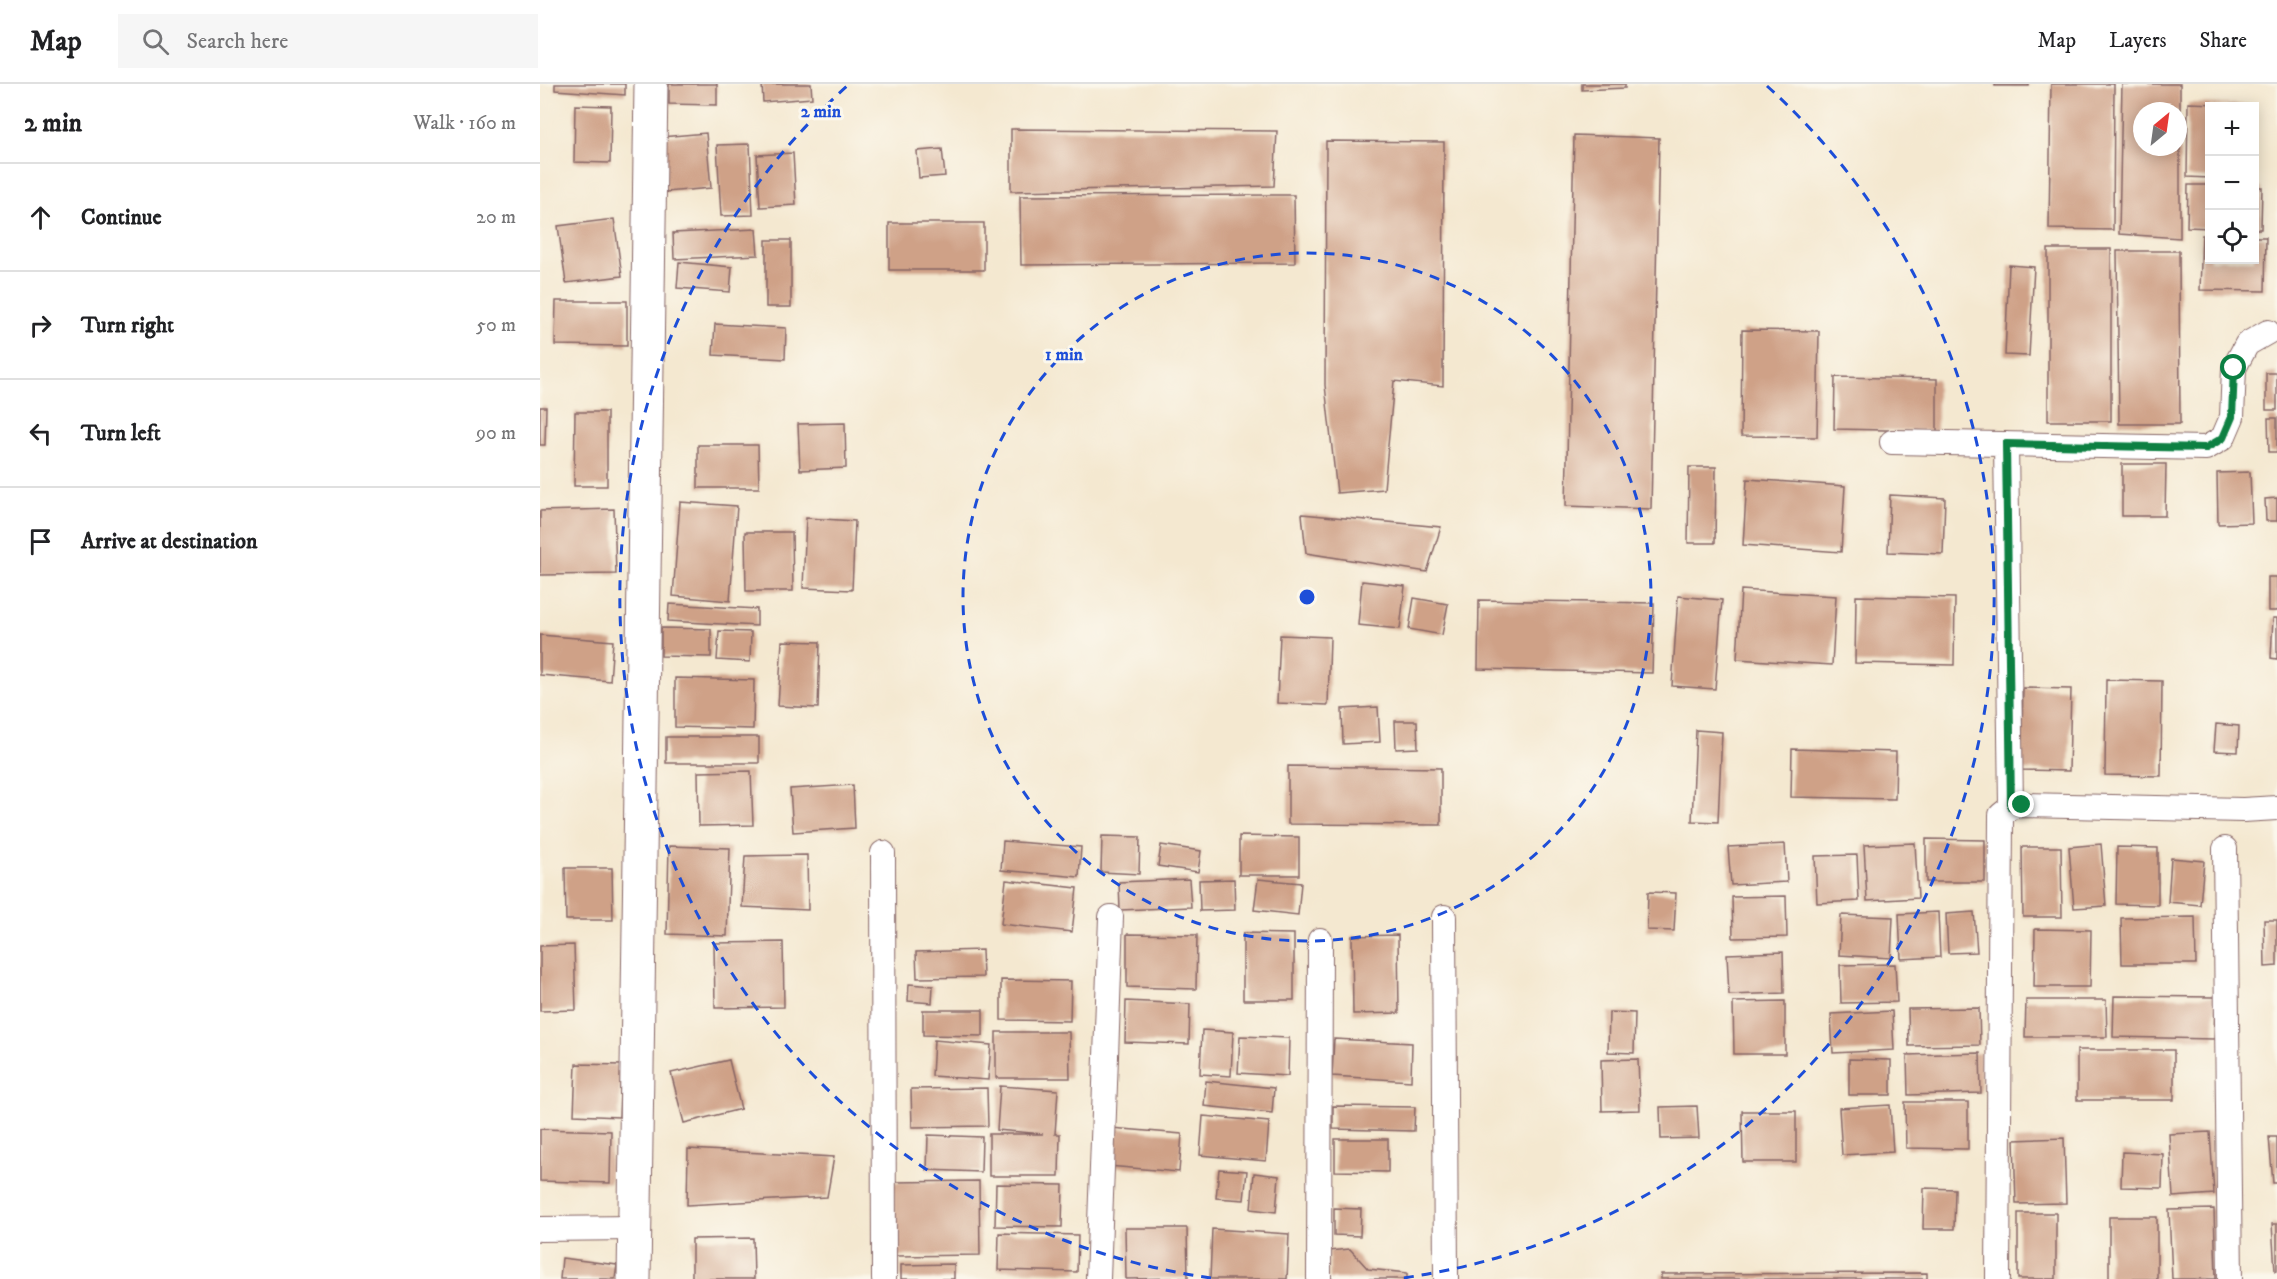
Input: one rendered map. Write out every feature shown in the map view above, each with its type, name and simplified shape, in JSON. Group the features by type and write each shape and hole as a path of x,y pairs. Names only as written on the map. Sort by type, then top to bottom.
{"street":[{"path":"634,1279 651,84"},
{"path":"1892,442 2206,448 2223,438 2232,417 2234,368 2238,360 2247,344 2268,332"},
{"path":"2006,444 2011,807"},
{"path":"1998,1279 2001,816 2011,807 2022,805 2243,810 2277,808"},
{"path":"2225,849 2230,1279"},
{"path":"883,853 884,1279"},
{"path":"1098,1279 1111,917"},
{"path":"1444,917 1446,1279"},
{"path":"1319,1279 1320,940"},
{"path":"540,1229 635,1228"}],"building":[{"path":"555,84 625,84 625,95 555,90"},
{"path":"669,84 717,84 717,105 669,104"},
{"path":"762,84 811,84 812,98 763,102"},
{"path":"1582,84 1625,84 1625,88 1582,90"},
{"path":"1995,84 2029,84 2029,86 1995,86"},
{"path":"2051,84 2114,84 2113,230 2049,229"},
{"path":"2122,84 2180,84 2180,102 2133,102 2133,156 2180,156 2180,238 2119,234"},
{"path":"2188,103 2205,104 2205,178 2187,177"},
{"path":"575,105 611,106 610,163 574,162"},
{"path":"1011,129 1277,131 1274,186 1011,191"},
{"path":"706,133 711,188 666,192 661,137"},
{"path":"1574,135 1659,138 1651,509 1566,506"},
{"path":"1326,141 1444,142 1443,386 1394,381 1384,489 1337,493 1325,385"},
{"path":"750,144 753,215 721,216 717,145"},
{"path":"942,149 945,176 919,178 917,151"},
{"path":"793,153 796,205 760,207 757,155"},
{"path":"2188,185 2205,185 2205,228 2187,227"},
{"path":"2259,187 2262,187 2261,229 2259,229"},
{"path":"1294,195 1295,263 1021,265 1020,196"},
{"path":"614,219 622,276 566,283 558,226"},
{"path":"889,223 984,223 984,270 889,270"},
{"path":"756,229 758,255 674,259 673,233"},
{"path":"2202,235 2205,235 2205,264 2259,264 2259,237 2266,237 2265,291 2200,290"},
{"path":"766,240 791,240 791,307 766,307"},
{"path":"2048,249 2111,249 2111,421 2048,421"},
{"path":"2117,251 2179,251 2180,424 2119,424"},
{"path":"679,262 732,267 730,292 677,288"},
{"path":"2009,265 2034,267 2029,356 2005,355"},
{"path":"556,301 627,301 627,346 555,345"},
{"path":"715,324 786,328 785,359 713,355"},
{"path":"1742,330 1819,331 1817,437 1741,436"},
{"path":"2266,373 2277,373 2277,410 2266,410"},
{"path":"1835,377 1937,379 1937,431 1834,429"},
{"path":"540,407 546,407 545,445 540,445"},
{"path":"575,412 607,412 607,486 574,486"},
{"path":"2268,418 2277,418 2277,452 2269,452"},
{"path":"845,423 846,468 800,470 798,424"},
{"path":"698,445 758,445 759,488 698,488"},
{"path":"2122,464 2166,464 2165,516 2122,516"},
{"path":"1689,467 1716,467 1715,543 1688,543"},
{"path":"2250,472 2252,523 2218,524 2217,473"},
{"path":"1747,479 1845,486 1841,552 1743,545"},
{"path":"1890,495 1945,498 1943,554 1888,552"},
{"path":"2277,498 2277,521 2266,521 2265,499"},
{"path":"680,502 737,506 730,601 673,596"},
{"path":"614,509 616,574 540,575 540,511"},
{"path":"1302,514 1441,527 1427,572 1306,553"},
{"path":"806,518 855,521 852,590 803,588"},
{"path":"745,532 792,532 793,591 746,591"},
{"path":"2268,577 2277,577 2277,611 2268,611"},
{"path":"1362,581 1405,586 1400,629 1358,625"},
{"path":"1741,590 1836,596 1832,665 1737,659"},
{"path":"1678,596 1722,600 1715,689 1672,686"},
{"path":"1856,596 1955,598 1954,665 1855,663"},
{"path":"1414,598 1448,604 1442,635 1409,629"},
{"path":"1479,600 1654,603 1652,673 1478,669"},
{"path":"669,604 757,609 757,626 668,621"},
{"path":"2273,618 2277,618 2277,659 2271,658"},
{"path":"661,628 711,629 711,657 661,656"},
{"path":"719,631 751,632 750,662 717,660"},
{"path":"540,635 613,641 610,681 540,675"},
{"path":"1280,635 1330,637 1328,705 1277,703"},
{"path":"782,641 820,642 818,708 778,706"},
{"path":"675,678 754,680 753,729 675,727"},
{"path":"2106,680 2162,681 2161,776 2105,775"},
{"path":"2023,688 2071,689 2069,771 2021,770"},
{"path":"1378,707 1380,742 1343,744 1342,709"},
{"path":"1395,721 1417,721 1418,748 1396,749"},
{"path":"2216,724 2239,726 2238,752 2214,751"},
{"path":"1696,730 1722,732 1718,822 1692,821"},
{"path":"666,737 759,737 759,763 666,763"},
{"path":"1792,749 1896,752 1895,799 1791,797"},
{"path":"1288,766 1441,768 1441,825 1288,824"},
{"path":"751,771 753,825 699,826 698,772"},
{"path":"853,785 855,828 793,832 790,789"},
{"path":"1102,836 1140,837 1139,874 1101,872"},
{"path":"1239,836 1299,837 1299,875 1239,875"},
{"path":"1926,839 1985,840 1985,882 1926,882"},
{"path":"1003,841 1081,847 1079,877 1001,870"},
{"path":"1915,843 1918,898 1867,901 1864,845"},
{"path":"1785,844 1787,882 1731,885 1728,847"},
{"path":"2101,844 2106,906 2074,908 2069,847"},
{"path":"1161,845 1201,851 1198,872 1158,866"},
{"path":"669,846 730,848 727,936 667,934"},
{"path":"2022,847 2061,847 2062,917 2023,917"},
{"path":"2117,847 2158,848 2158,905 2116,904"},
{"path":"807,855 808,910 742,907 745,856"},
{"path":"1857,855 1859,901 1817,903 1815,856"},
{"path":"2171,858 2204,861 2200,905 2168,902"},
{"path":"565,868 612,868 613,920 566,920"},
{"path":"1189,879 1191,907 1120,910 1119,882"},
{"path":"1234,879 1235,910 1200,911 1199,880"},
{"path":"1258,879 1301,883 1298,915 1254,910"},
{"path":"1006,880 1077,888 1072,932 1001,924"},
{"path":"1648,892 1676,893 1674,931 1647,930"},
{"path":"1786,896 1787,937 1733,938 1732,897"},
{"path":"1938,912 1940,957 1901,959 1899,914"},
{"path":"1974,912 1977,952 1948,953 1946,914"},
{"path":"1841,915 1893,917 1891,958 1839,955"},
{"path":"2195,917 2196,964 2122,964 2121,918"},
{"path":"2264,920 2277,920 2277,966 2265,967"},
{"path":"2035,929 2091,930 2090,987 2034,987"},
{"path":"1243,933 1294,934 1294,1000 1243,1000"},
{"path":"1127,934 1197,935 1196,989 1127,987"},
{"path":"1398,935 1399,1013 1353,1014 1352,936"},
{"path":"783,942 784,1007 715,1008 714,943"},
{"path":"574,945 576,1010 540,1011 540,946"},
{"path":"982,950 983,977 917,978 916,952"},
{"path":"1783,952 1784,993 1729,995 1727,954"},
{"path":"1895,964 1897,1002 1841,1003 1840,965"},
{"path":"1001,980 1071,981 1070,1021 1001,1020"},
{"path":"909,984 933,986 932,1003 908,1001"},
{"path":"2114,996 2215,997 2214,1039 2113,1037"},
{"path":"2026,1000 2106,1000 2107,1037 2025,1037"},
{"path":"1126,1001 1190,1004 1189,1044 1125,1042"},
{"path":"1785,1001 1785,1054 1734,1054 1733,1002"},
{"path":"1979,1008 1980,1045 1909,1046 1908,1009"},
{"path":"923,1010 983,1010 983,1036 923,1035"},
{"path":"1892,1011 1894,1050 1833,1053 1831,1014"},
{"path":"1609,1012 1635,1013 1634,1053 1608,1052"},
{"path":"1202,1030 1233,1032 1231,1076 1200,1074"},
{"path":"996,1032 1069,1032 1070,1078 996,1078"},
{"path":"1240,1036 1289,1038 1288,1076 1238,1073"},
{"path":"1334,1039 1412,1043 1411,1081 1332,1076"},
{"path":"934,1040 991,1045 988,1080 932,1076"},
{"path":"2077,1050 2174,1050 2174,1100 2077,1100"},
{"path":"1980,1053 1981,1093 1908,1095 1907,1055"},
{"path":"1638,1059 1640,1110 1602,1111 1601,1060"},
{"path":"1849,1059 1891,1060 1891,1095 1849,1095"},
{"path":"729,1060 741,1109 684,1123 671,1073"},
{"path":"576,1064 621,1065 619,1117 574,1115"},
{"path":"1206,1081 1274,1088 1272,1113 1204,1106"},
{"path":"1000,1086 1058,1090 1055,1134 1060,1134 1059,1176 989,1176 989,1134 1043,1134 997,1130"},
{"path":"987,1088 988,1126 912,1127 911,1089"},
{"path":"1905,1102 1968,1102 1968,1149 1906,1148"},
{"path":"1890,1105 1893,1152 1842,1155 1839,1108"},
{"path":"1333,1106 1415,1107 1414,1131 1333,1129"},
{"path":"1697,1106 1699,1138 1661,1139 1660,1107"},
{"path":"1742,1111 1796,1111 1796,1162 1743,1162"},
{"path":"1203,1116 1269,1122 1266,1161 1200,1155"},
{"path":"1111,1128 1182,1134 1179,1172 1108,1166"},
{"path":"540,1129 611,1131 610,1183 540,1181"},
{"path":"2210,1132 2214,1194 2173,1197 2169,1134"},
{"path":"928,1135 982,1137 981,1172 927,1170"},
{"path":"2269,1137 2277,1137 2277,1183 2273,1183"},
{"path":"2064,1138 2066,1203 2016,1204 2014,1140"},
{"path":"1335,1139 1388,1139 1388,1172 1335,1171"},
{"path":"688,1149 834,1157 827,1197 687,1205"},
{"path":"2122,1152 2163,1154 2162,1188 2121,1187"},
{"path":"1219,1169 1247,1171 1244,1200 1216,1198"},
{"path":"1254,1173 1279,1176 1276,1212 1251,1209"},
{"path":"979,1181 980,1255 895,1256 893,1182"},
{"path":"996,1184 1063,1185 1062,1227 995,1226"},
{"path":"1924,1188 1955,1189 1954,1229 1923,1229"},
{"path":"1334,1208 1361,1209 1360,1236 1334,1235"},
{"path":"2214,1209 2216,1279 2172,1279 2169,1210"},
{"path":"2018,1213 2056,1213 2056,1279 2018,1279"},
{"path":"2109,1217 2157,1217 2157,1279 2109,1279"},
{"path":"2272,1224 2277,1224 2277,1271 2275,1271"},
{"path":"1125,1228 1187,1228 1188,1278 1126,1279"},
{"path":"1212,1229 1289,1234 1287,1279 1210,1279"},
{"path":"999,1233 1078,1235 1077,1272 998,1270"},
{"path":"753,1238 754,1279 692,1279 692,1239"},
{"path":"1350,1249 1368,1269 1407,1273 1407,1279 1330,1279 1329,1251"},
{"path":"562,1258 617,1265 615,1279 560,1279"},
{"path":"954,1264 954,1279 901,1279 901,1265"},
{"path":"1927,1273 1927,1279 1661,1279 1661,1274"}],"route":[{"path":"2022,805 2011,807 2006,444 2206,448 2223,438 2232,417 2234,368"}]}
